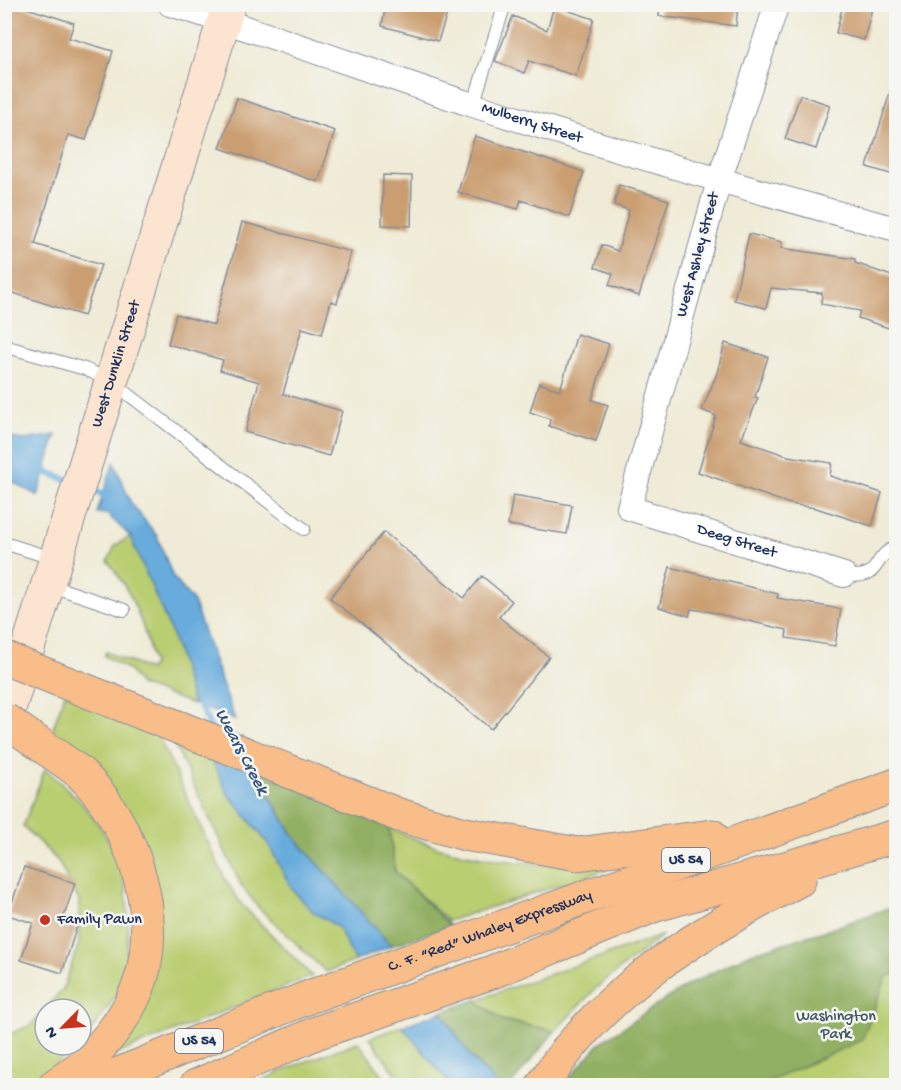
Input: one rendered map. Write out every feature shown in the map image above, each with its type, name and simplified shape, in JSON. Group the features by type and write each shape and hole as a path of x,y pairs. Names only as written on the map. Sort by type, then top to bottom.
{"highway":[{"path":"4,658 399,815 465,834 579,854 773,828"},
{"path":"4,719 78,771 96,787 126,840 138,871 146,904 147,935 144,968 134,995 118,1024 94,1052 54,1086"},
{"name":"C. F. “Red” Whaley Expressway","path":"89,1086 309,997 897,785"},
{"name":"US 54","path":"196,1086 316,1034 492,972 653,906 856,850 897,836"},
{"path":"542,1086 560,1056 640,976 735,914 856,850"}],"main road":[{"name":"West Dunklin Street","path":"4,725 227,12"}],"street":[{"name":"Mulberry Street","path":"170,4 227,12 473,105 719,181 897,230"},
{"name":"West Ashley Street","path":"628,508 719,181 777,4"},
{"name":"Deeg Street","path":"628,508 844,575"}],"lane":[{"path":"473,105 505,4"},
{"path":"4,346 85,369 111,381 303,530"},
{"path":"4,543 124,610"},
{"path":"844,575 863,578 872,572 888,550 897,547"}],"green space":[{"path":"130,536 172,634 193,704 140,685 129,670 104,656 106,652 149,670 153,664 136,610 124,585 108,561 115,546"},
{"path":"65,693 155,729 226,881 242,905 312,976 112,1056 161,910 84,755 52,731"},
{"path":"170,735 207,749 228,794 267,842 292,889 313,911 338,927 355,961 326,972 259,908 241,885"},
{"path":"253,768 389,828 395,872 450,926 391,946 294,837"},
{"path":"45,769 66,787 93,817 108,840 121,868 125,885 128,923 125,961 116,993 93,1027 93,997 56,997 63,989 79,943 79,901 58,861 23,826"},
{"path":"389,828 435,846 481,857 543,864 604,865 606,870 448,921 395,872"},
{"path":"896,905 896,972 886,978 862,1040 761,1085 563,1085 601,1042 686,986 751,953 828,930"},
{"path":"663,935 596,988 555,1031 502,1020 476,1000"},
{"name":"Washington Park","path":"896,941 896,1085 663,1086"},
{"path":"476,1000 502,1020 555,1031 511,1085 497,1085 471,1057 441,1012"},
{"path":"33,1023 33,1057 64,1057 35,1078 5,1085 5,1036"},
{"path":"402,1026 451,1085 404,1085 370,1038"},
{"path":"358,1042 390,1085 252,1085 289,1068"}],"water":[{"path":"56,435 38,496 5,478 5,437 24,440"},
{"path":"114,462 131,503 157,536 173,577 193,601 235,720 193,704 172,634 130,536 107,514 97,513"},
{"path":"207,749 253,768 294,837 391,946 355,961 338,927 313,912 292,889 267,842 228,794"},
{"path":"441,1012 471,1057 497,1085 451,1085 402,1026"}],"building":[{"path":"4,4 14,4 74,23 69,38 113,51 86,140 68,135 35,244 101,265 84,316 4,290"},
{"path":"386,4 437,4 449,8 438,41 382,26"},
{"path":"660,4 738,4 736,26 659,16"},
{"path":"843,4 873,4 864,40 836,33"},
{"path":"554,6 594,19 576,76 529,61 524,73 495,61 513,16 547,30"},
{"path":"892,86 897,87 897,176 867,167"},
{"path":"800,95 830,105 816,149 785,139"},
{"path":"237,98 335,131 318,182 220,148"},
{"path":"475,136 584,172 569,217 521,200 518,209 458,192"},
{"path":"383,175 412,176 411,226 382,225"},
{"path":"619,185 669,200 639,296 609,285 613,274 595,267 602,245 618,251 629,210 614,205"},
{"path":"242,222 351,252 337,303 331,301 322,334 302,328 283,394 342,411 329,456 245,432 259,382 220,370 223,360 168,344 176,314 214,325"},
{"path":"749,234 782,242 781,248 855,259 855,263 897,278 897,306 889,328 858,318 860,311 821,304 822,293 771,288 766,308 734,300"},
{"path":"577,334 609,344 592,400 608,405 596,441 549,426 550,419 530,412 539,383 560,390"},
{"path":"725,343 768,357 755,397 758,398 741,440 788,456 832,463 830,476 882,493 872,526 816,508 790,504 698,472 716,416 702,410 717,373"},
{"path":"513,495 572,505 567,534 508,525"},
{"path":"384,532 464,598 482,576 512,601 499,617 549,657 491,729 330,598"},
{"path":"670,567 778,594 777,598 841,609 835,646 786,638 787,630 706,611 691,609 689,616 659,607"},
{"path":"24,867 75,883 62,922 77,926 62,973 21,960 33,923 8,915"}],"waterway":[{"name":"Wears Creek","path":"39,469 70,481"},
{"name":"Wears Creek","path":"86,487 103,494 108,499"},
{"name":"Wears Creek","path":"198,700 210,728"}],"place":[{"name":"Family Pawn","path":"45,920"}]}
